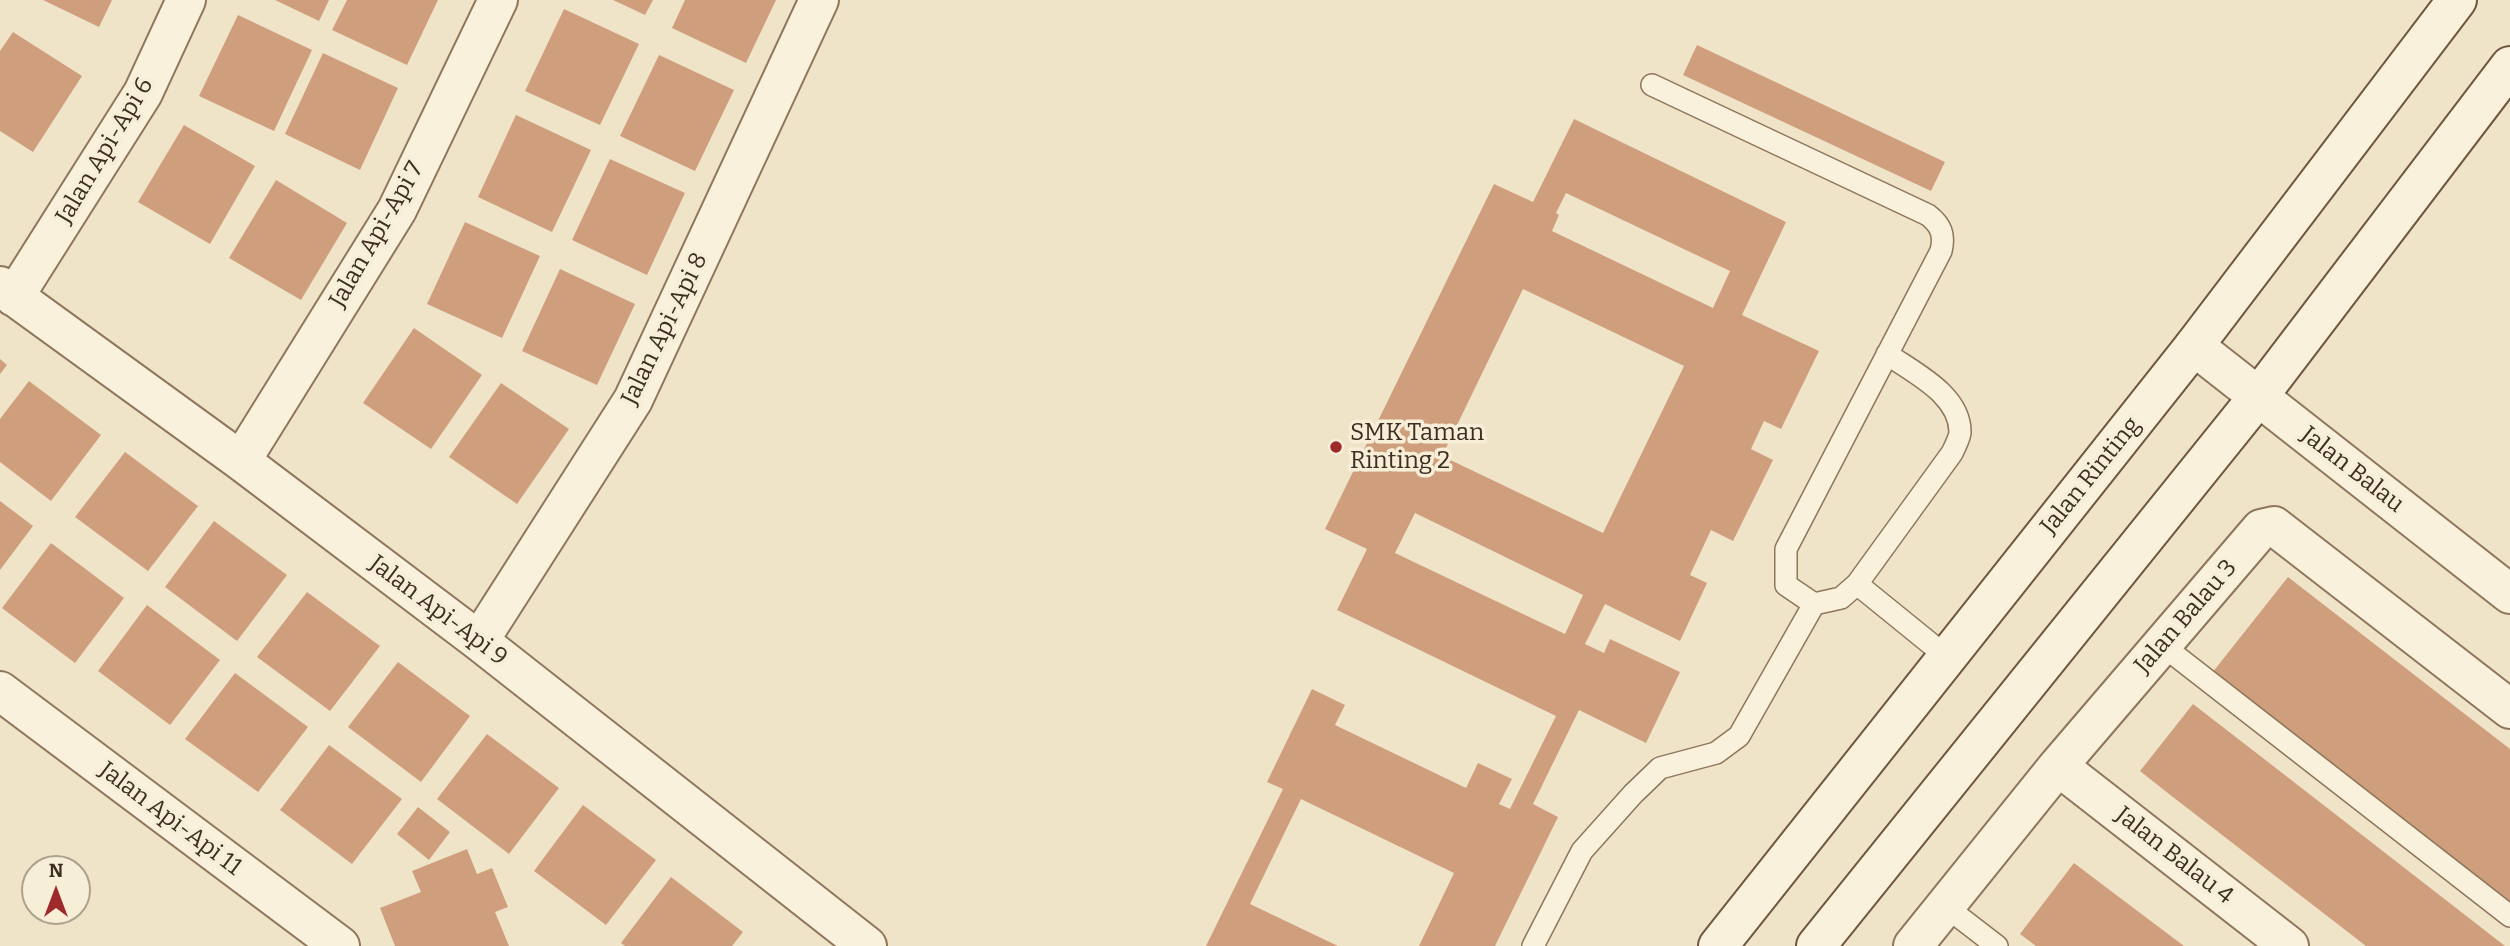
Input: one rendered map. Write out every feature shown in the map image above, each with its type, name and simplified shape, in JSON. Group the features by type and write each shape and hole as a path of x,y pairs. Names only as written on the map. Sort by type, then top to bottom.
{"street":[{"name":"Jalan Api-Api 6","path":"7,292 143,93 186,0"},
{"name":"Jalan Api-Api 7","path":"241,461 397,209 498,0"},
{"name":"Jalan Api-Api 8","path":"479,641 633,400 819,0"},
{"name":"Jalan Rinting","path":"1718,946 2194,346 2457,0"},
{"path":"1816,946 2258,397 2510,66"},
{"name":"Jalan Api-Api 9","path":"7,292 241,461 479,641 867,946"},
{"name":"Jalan Balau","path":"2194,346 2510,594"},
{"name":"Jalan Balau 3","path":"1913,946 2058,766 2261,529 2274,526 2510,709"},
{"name":"Jalan Api-Api 11","path":"0,691 340,946"},
{"name":"Jalan Balau 4","path":"2058,766 2289,946"}],"lane":[{"path":"1652,85 1936,221 1942,230 1944,240 1941,251 1887,354 1786,548 1786,585 1814,604 1840,598 1857,584 1952,453 1960,435 1958,413 1948,398 1887,354"},
{"path":"1857,584 1947,657"},
{"path":"1533,946 1582,851 1633,794 1660,768 1716,752 1739,736 1814,604"},
{"path":"2162,645 2510,916"},
{"path":"1945,906 1997,946"}],"building":[{"path":"43,0 112,0 99,27"},
{"path":"275,0 329,0 319,21"},
{"path":"347,0 438,0 407,65 332,30"},
{"path":"613,0 653,0 645,15"},
{"path":"685,0 776,0 746,63 672,28"},
{"path":"564,9 639,44 600,125 525,91"},
{"path":"238,15 312,50 274,131 199,96"},
{"path":"13,32 82,76 33,152 0,131 0,51"},
{"path":"1697,45 1945,162 1931,191 1683,75"},
{"path":"323,53 398,88 360,170 285,134"},
{"path":"659,55 734,90 695,171 620,136"},
{"path":"516,115 591,150 552,232 478,197"},
{"path":"1574,119 1786,222 1742,315 1819,351 1781,429 1764,421 1751,449 1773,460 1733,541 1711,530 1690,575 1707,583 1680,641 1605,604 1585,644 1604,653 1610,639 1680,672 1646,743 1579,710 1533,804 1558,817 1495,946 1419,946 1454,873 1301,799 1250,904 1338,946 1206,946 1283,789 1267,782 1312,689 1345,705 1335,725 1466,788 1478,763 1512,779 1499,804 1510,809 1556,716 1337,610 1367,549 1325,529 1494,184 1533,202","holes":["1566,193 1730,271 1713,308 1552,231 1559,215 1556,213","1523,289 1684,366 1603,533 1442,456","1415,513 1583,595 1565,634 1395,553"]},
{"path":"184,125 255,166 210,244 138,202"},
{"path":"610,159 685,193 647,275 572,240"},
{"path":"276,180 347,223 301,300 229,258"},
{"path":"465,222 540,256 502,338 427,304"},
{"path":"560,269 635,304 597,385 522,351"},
{"path":"414,328 482,375 431,449 363,403"},
{"path":"0,359 7,365 0,374"},
{"path":"29,381 101,435 51,501 0,462 0,419"},
{"path":"501,383 569,429 517,504 449,457"},
{"path":"125,452 198,506 148,571 75,517"},
{"path":"0,501 33,526 0,570"},
{"path":"214,521 287,575 237,641 165,587"},
{"path":"51,543 124,598 75,663 2,608"},
{"path":"2288,577 2510,749 2510,904 2212,673"},
{"path":"307,592 380,646 330,711 257,657"},
{"path":"147,605 220,660 170,725 98,671"},
{"path":"398,662 470,716 421,782 348,727"},
{"path":"235,673 308,727 258,792 185,739"},
{"path":"2193,704 2505,946 2366,946 2169,794 2140,771"},
{"path":"487,734 559,788 509,854 437,799"},
{"path":"329,745 402,799 352,864 280,810"},
{"path":"583,805 656,860 606,925 534,871"},
{"path":"418,807 450,832 429,860 397,834"},
{"path":"467,849 477,874 492,868 508,907 495,912 509,946 395,946 380,908 421,892 412,871"},
{"path":"2074,863 2184,946 2036,946 2020,934"},
{"path":"671,877 743,932 732,946 625,946 621,943"}],"place":[{"name":"SMK Taman Rinting 2","path":"1336,447"}]}
